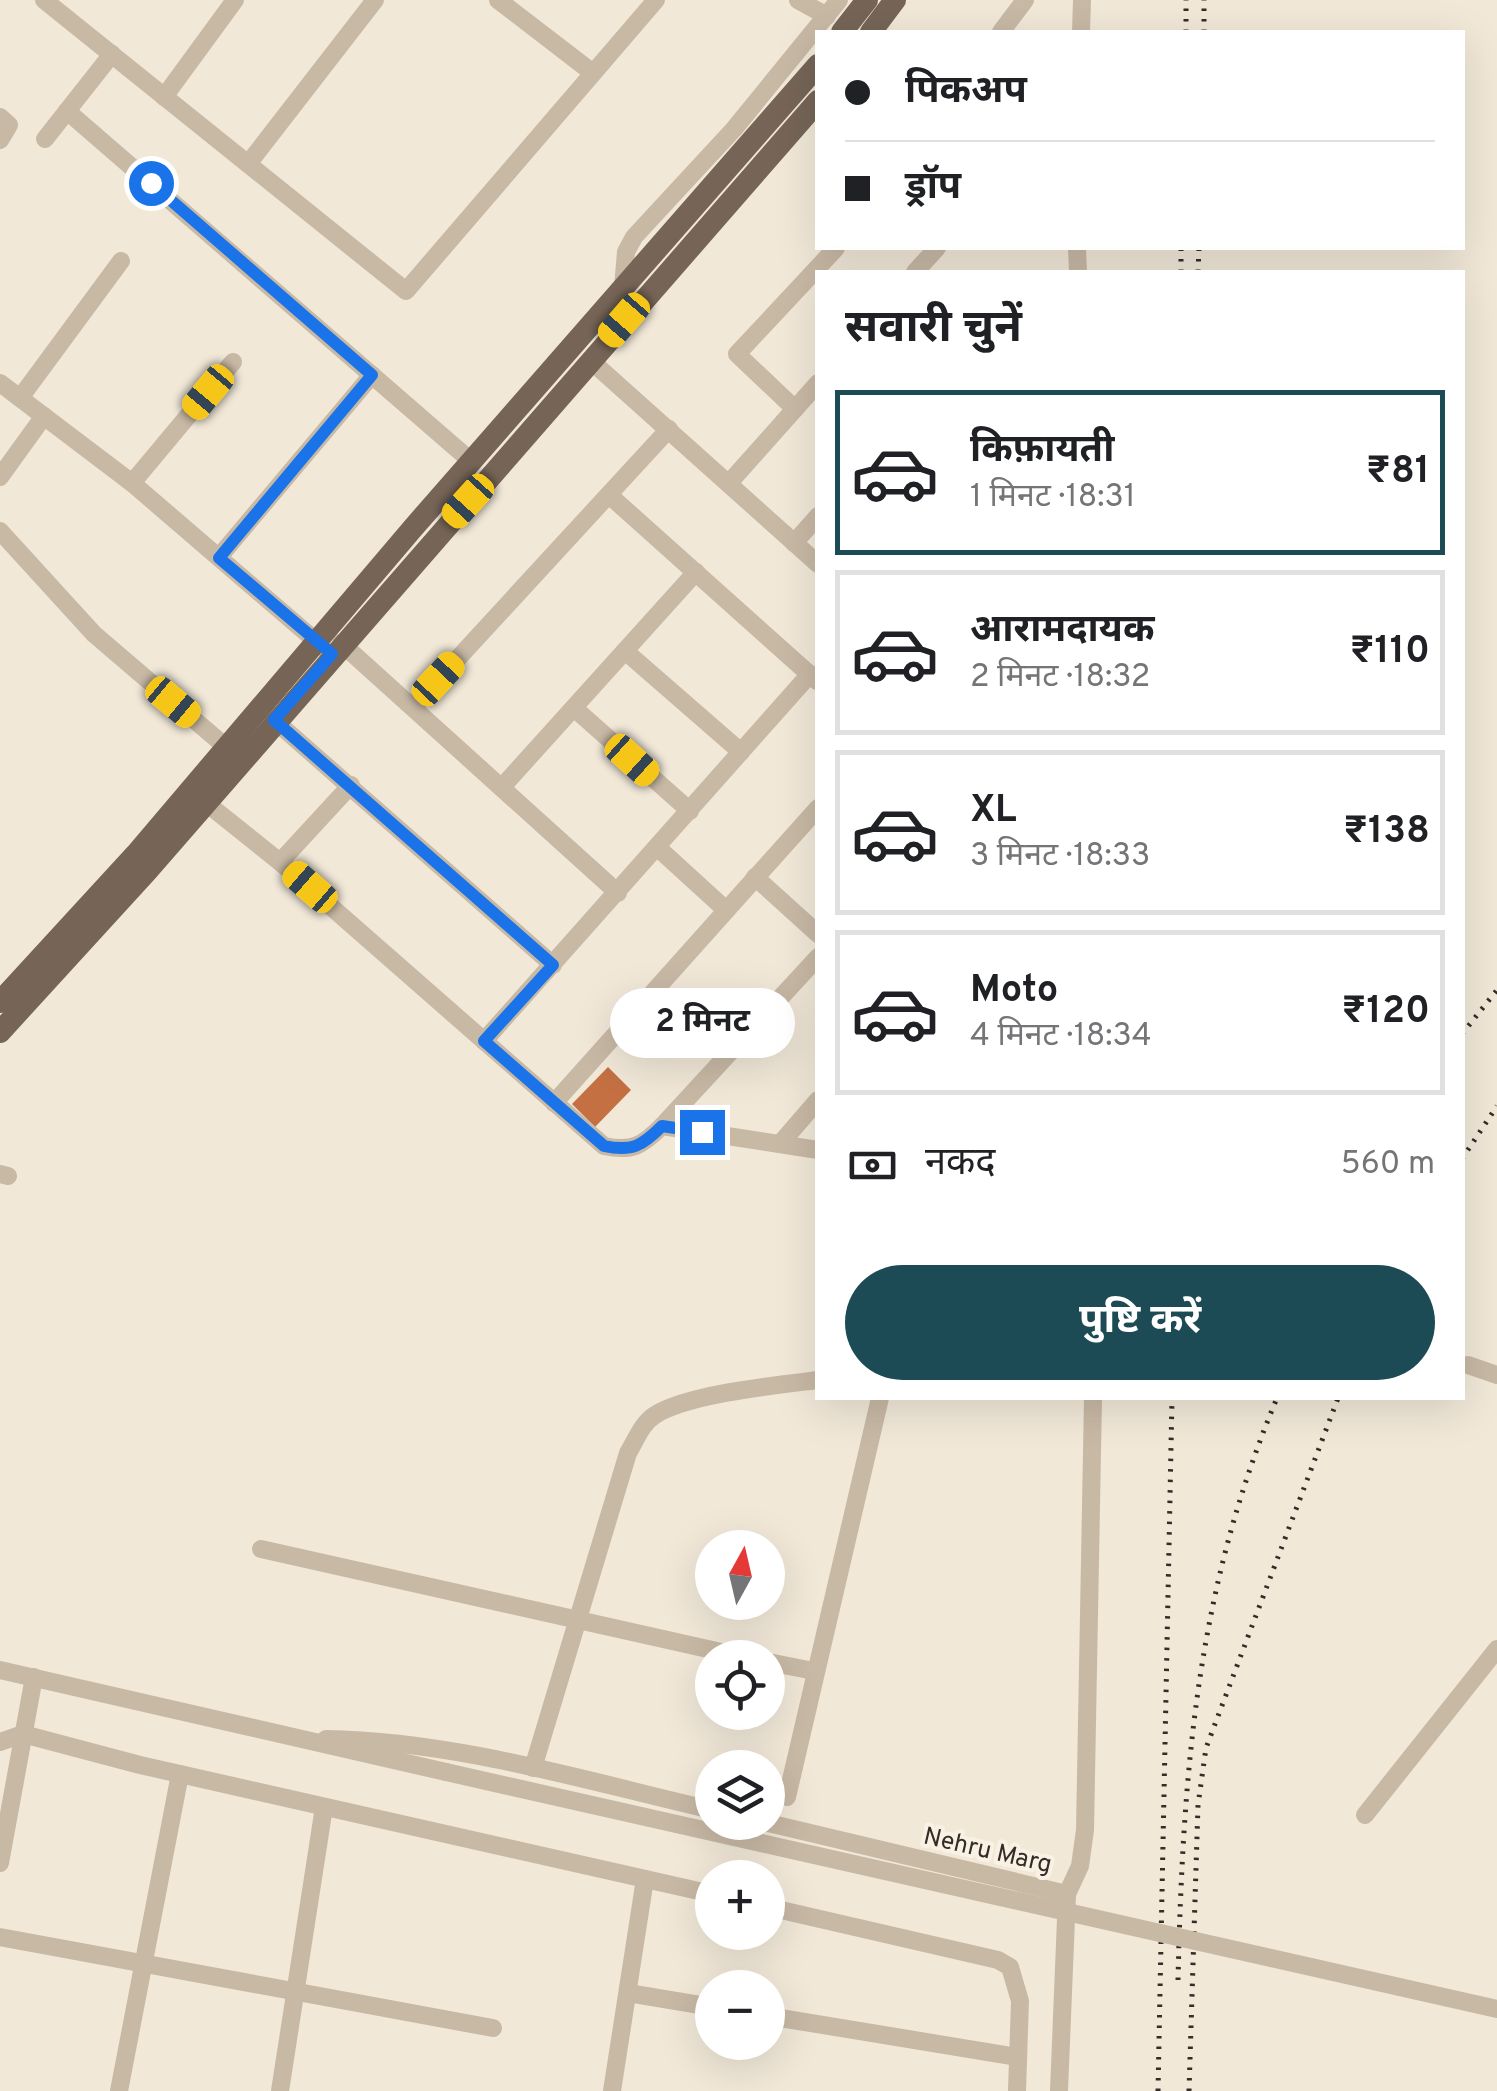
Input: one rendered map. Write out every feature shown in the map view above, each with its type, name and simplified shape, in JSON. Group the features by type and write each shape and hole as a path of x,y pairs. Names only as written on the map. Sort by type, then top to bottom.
{"main road":[{"path":"835,24 867,0"},
{"path":"872,30 895,0"},
{"path":"0,1032 10,1001 226,746 330,646 590,360 663,260 815,69"},
{"path":"10,1001 205,802 274,720 471,461 623,287 663,260 815,104"}],"street":[{"path":"44,0 406,291 656,0"},
{"path":"164,97 235,0"},
{"path":"248,164 374,0"},
{"path":"498,0 593,73"},
{"path":"798,0 835,24 839,0"},
{"path":"1002,30 1025,0"},
{"path":"1081,30 1082,0"},
{"path":"623,287 626,252 634,238 815,45"},
{"path":"46,140 112,54"},
{"path":"68,111 471,461"},
{"path":"0,117 9,124 0,140"},
{"path":"815,270 834,250"},
{"path":"917,270 935,250"},
{"path":"20,398 121,262"},
{"path":"794,409 737,354 815,270"},
{"path":"590,360 815,561"},
{"path":"132,482 233,362"},
{"path":"219,558 372,375"},
{"path":"0,382 132,482 219,558 330,646 414,706 618,893"},
{"path":"729,484 815,386"},
{"path":"0,477 44,416"},
{"path":"414,706 670,429"},
{"path":"484,1041 741,752 814,677 609,495"},
{"path":"794,543 815,519"},
{"path":"0,532 94,634 226,746"},
{"path":"502,786 696,572"},
{"path":"626,651 741,752"},
{"path":"574,708 690,812"},
{"path":"274,720 553,965"},
{"path":"280,862 351,785"},
{"path":"205,802 280,862 604,1146 626,1151 642,1146 815,960"},
{"path":"554,1103 815,811"},
{"path":"658,848 726,910"},
{"path":"756,877 815,931"},
{"path":"780,1144 815,1103"},
{"path":"662,1126 815,1150"},
{"path":"1468,1365 1497,1375"},
{"path":"533,1768 628,1453 644,1426 655,1415 674,1408 762,1387 815,1380"},
{"path":"788,1796 880,1400"},
{"path":"1067,1894 1080,1866 1086,1830 1094,1400"},
{"path":"261,1548 695,1647"},
{"path":"1365,1815 1497,1649"},
{"path":"785,1665 814,1671"},
{"path":"0,1670 1497,2009"},
{"path":"0,1863 34,1677"},
{"path":"0,1742 23,1734 180,1774 695,1890"},
{"path":"290,1738 363,1739 533,1768 695,1806"},
{"path":"119,2091 180,1774"},
{"path":"280,2091 324,1807"},
{"name":"Nehru Marg","path":"785,1827 1067,1894 1059,2091"},
{"path":"612,2091 644,1878"},
{"path":"785,1911 998,1960 1010,1968 1020,2000 1016,2091"},
{"path":"0,1937 493,2028"},
{"path":"628,1993 695,2004"},
{"path":"785,2019 1018,2057"}],"building":[{"path":"608,1067 631,1090 595,1127 572,1104"}],"railway":[{"path":"1186,0 1186,30"},
{"path":"1204,0 1204,30"},
{"path":"1181,250 1181,270"},
{"path":"1198,270 1199,250"},
{"path":"1465,1030 1497,990"},
{"path":"1465,1154 1497,1106"},
{"path":"1158,2091 1172,1400"},
{"path":"1178,1980 1190,1756 1211,1613 1228,1541 1276,1400"},
{"path":"1189,2091 1198,1805 1206,1748 1337,1400"}],"route":[{"path":"151,183 372,375 219,558 332,654 274,720 553,965 484,1041 604,1146 626,1151 642,1146 662,1126 702,1132"}]}
